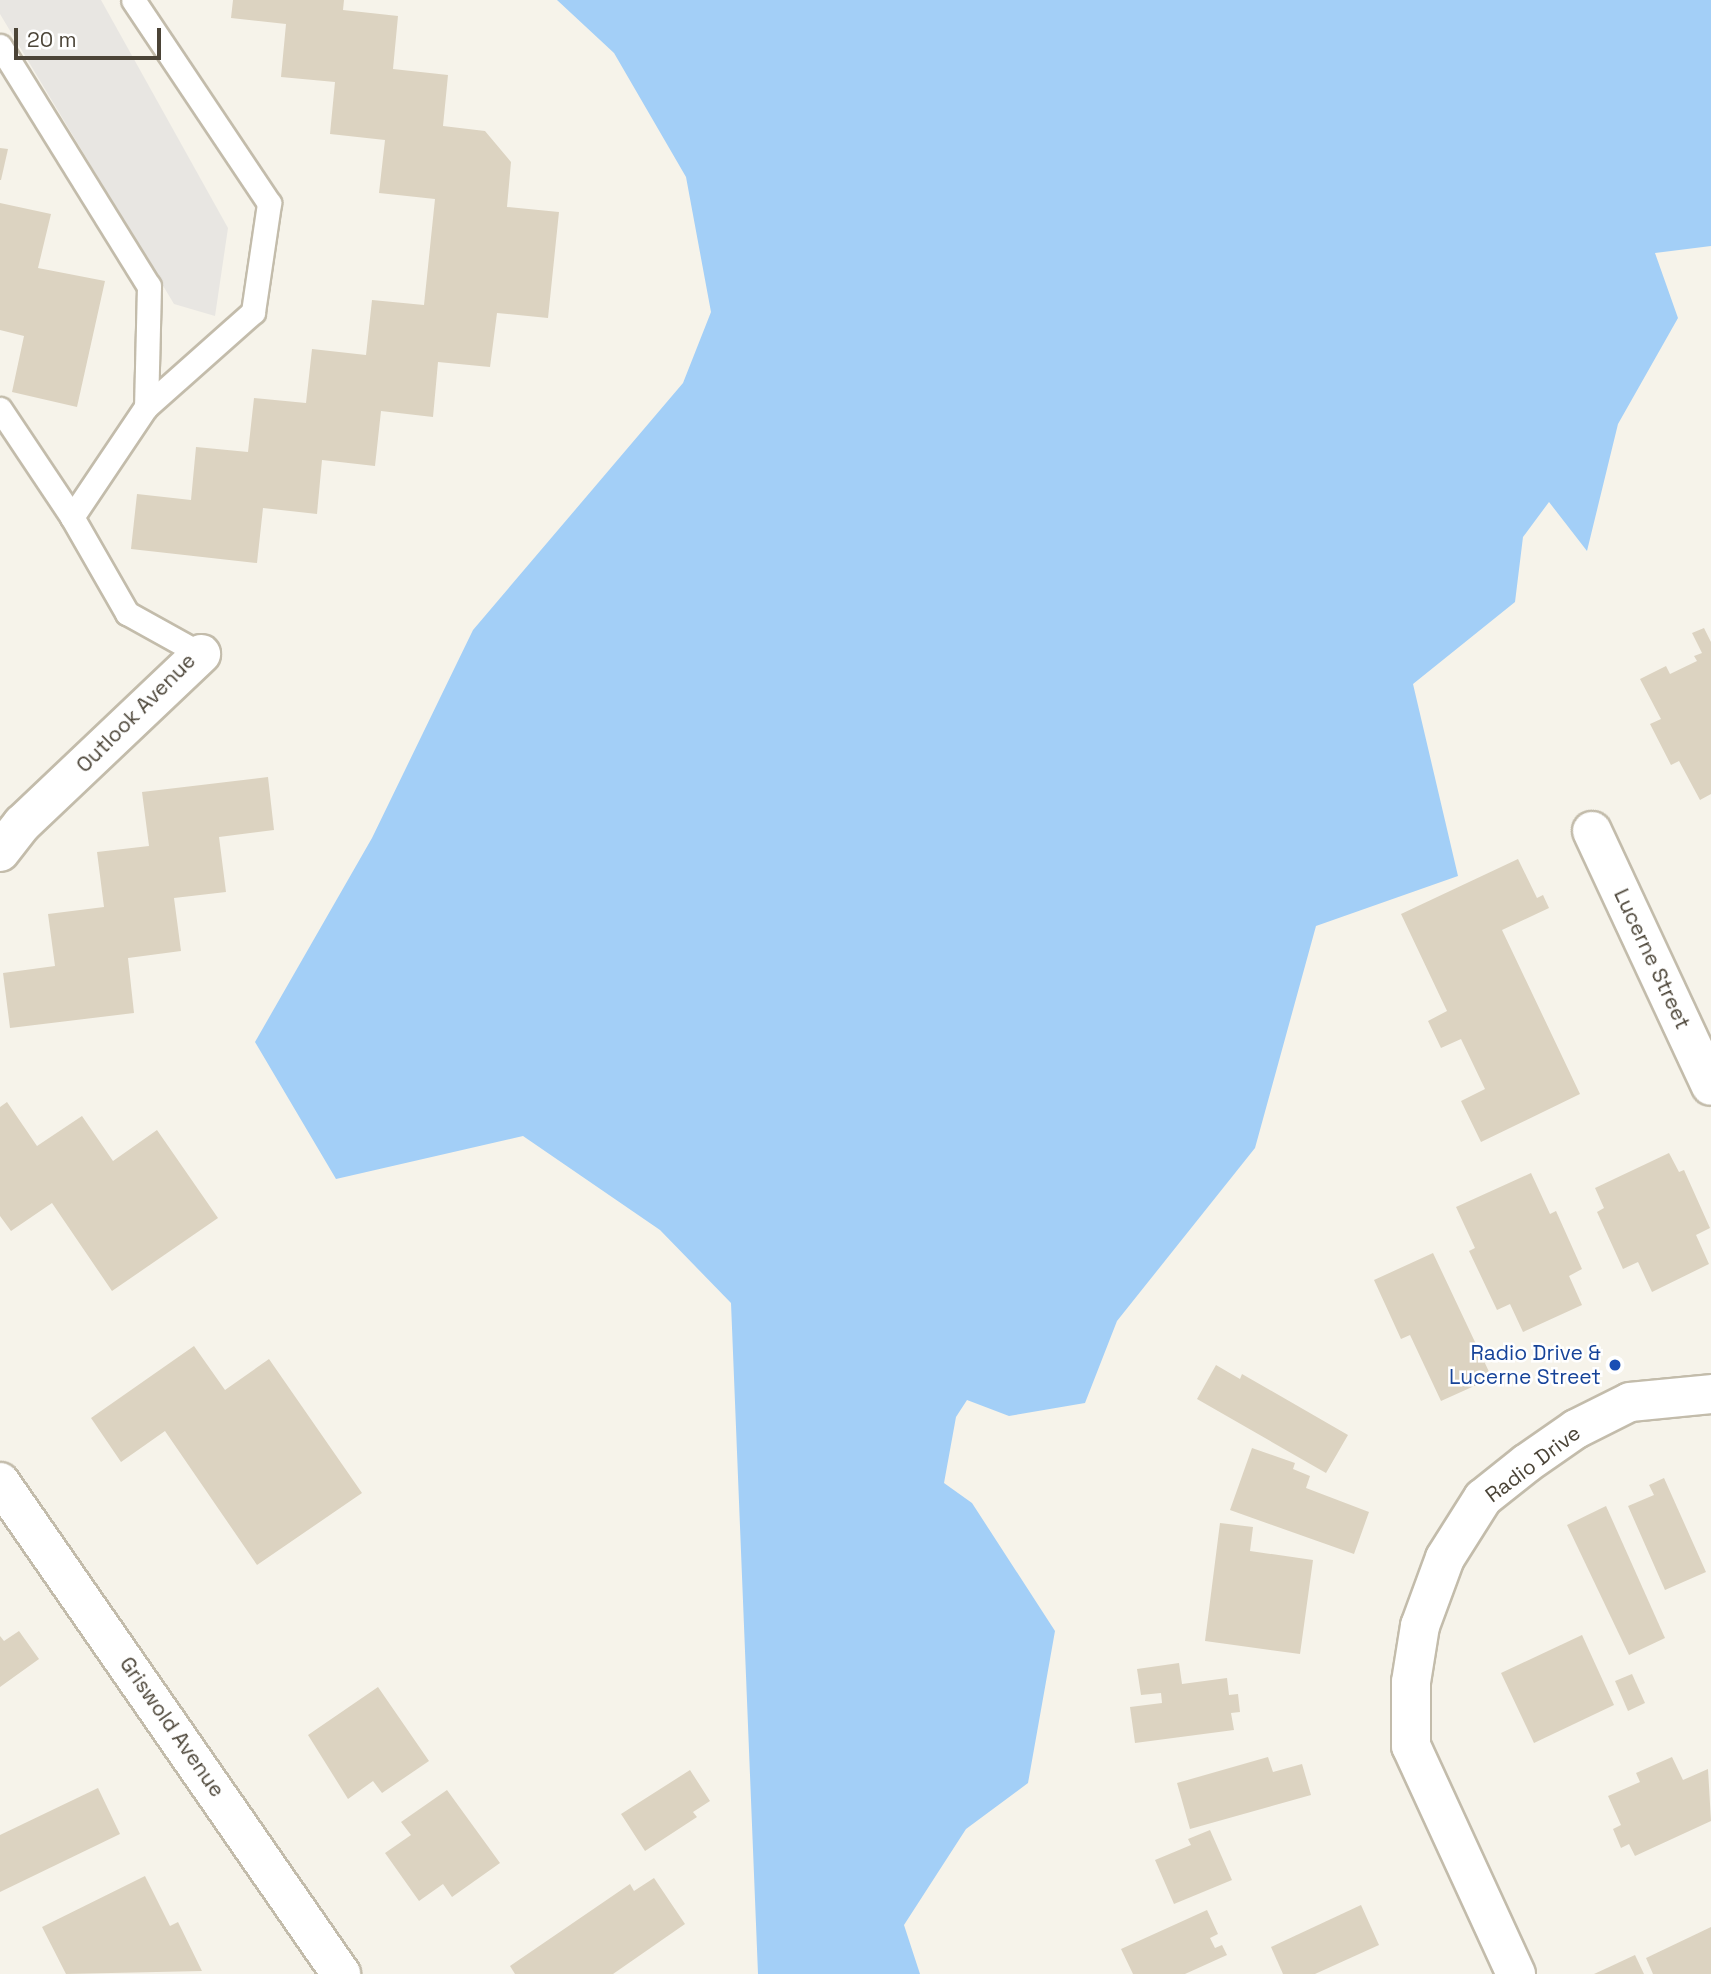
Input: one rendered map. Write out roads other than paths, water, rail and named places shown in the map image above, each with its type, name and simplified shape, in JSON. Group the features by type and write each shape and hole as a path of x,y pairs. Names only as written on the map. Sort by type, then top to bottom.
{"street":[{"name":"Outlook Avenue","path":"0,852 22,824 201,654"},
{"name":"Lucerne Street","path":"1592,831 1711,1086"},
{"name":"Radio Drive","path":"1516,1974 1411,1746 1411,1682 1420,1626 1445,1558 1483,1498 1509,1477 1577,1429 1630,1402 1711,1394"},
{"name":"Griswold Avenue","path":"0,1482 341,1974"}],"lane":[{"path":"72,517 146,407 253,312 269,203 133,0"},
{"path":"0,46 149,286 146,407"},
{"name":"Outlook Avenue","path":"0,409 72,517 127,613 201,654"}],"water":[{"path":"557,0 1711,0 1711,246 1655,253 1678,318 1618,424 1587,551 1549,502 1523,537 1515,602 1413,684 1458,876 1316,926 1255,1148 1117,1321 1085,1403 1009,1416 967,1400 956,1417 944,1483 972,1503 1055,1631 1028,1783 966,1829 904,1925 920,1974 758,1974 731,1303 660,1230 523,1136 336,1179 255,1042 372,838 473,630 683,383 711,312 686,177 614,53"}],"place":[{"name":"Radio Drive & Lucerne Street","path":"1615,1365"}]}
